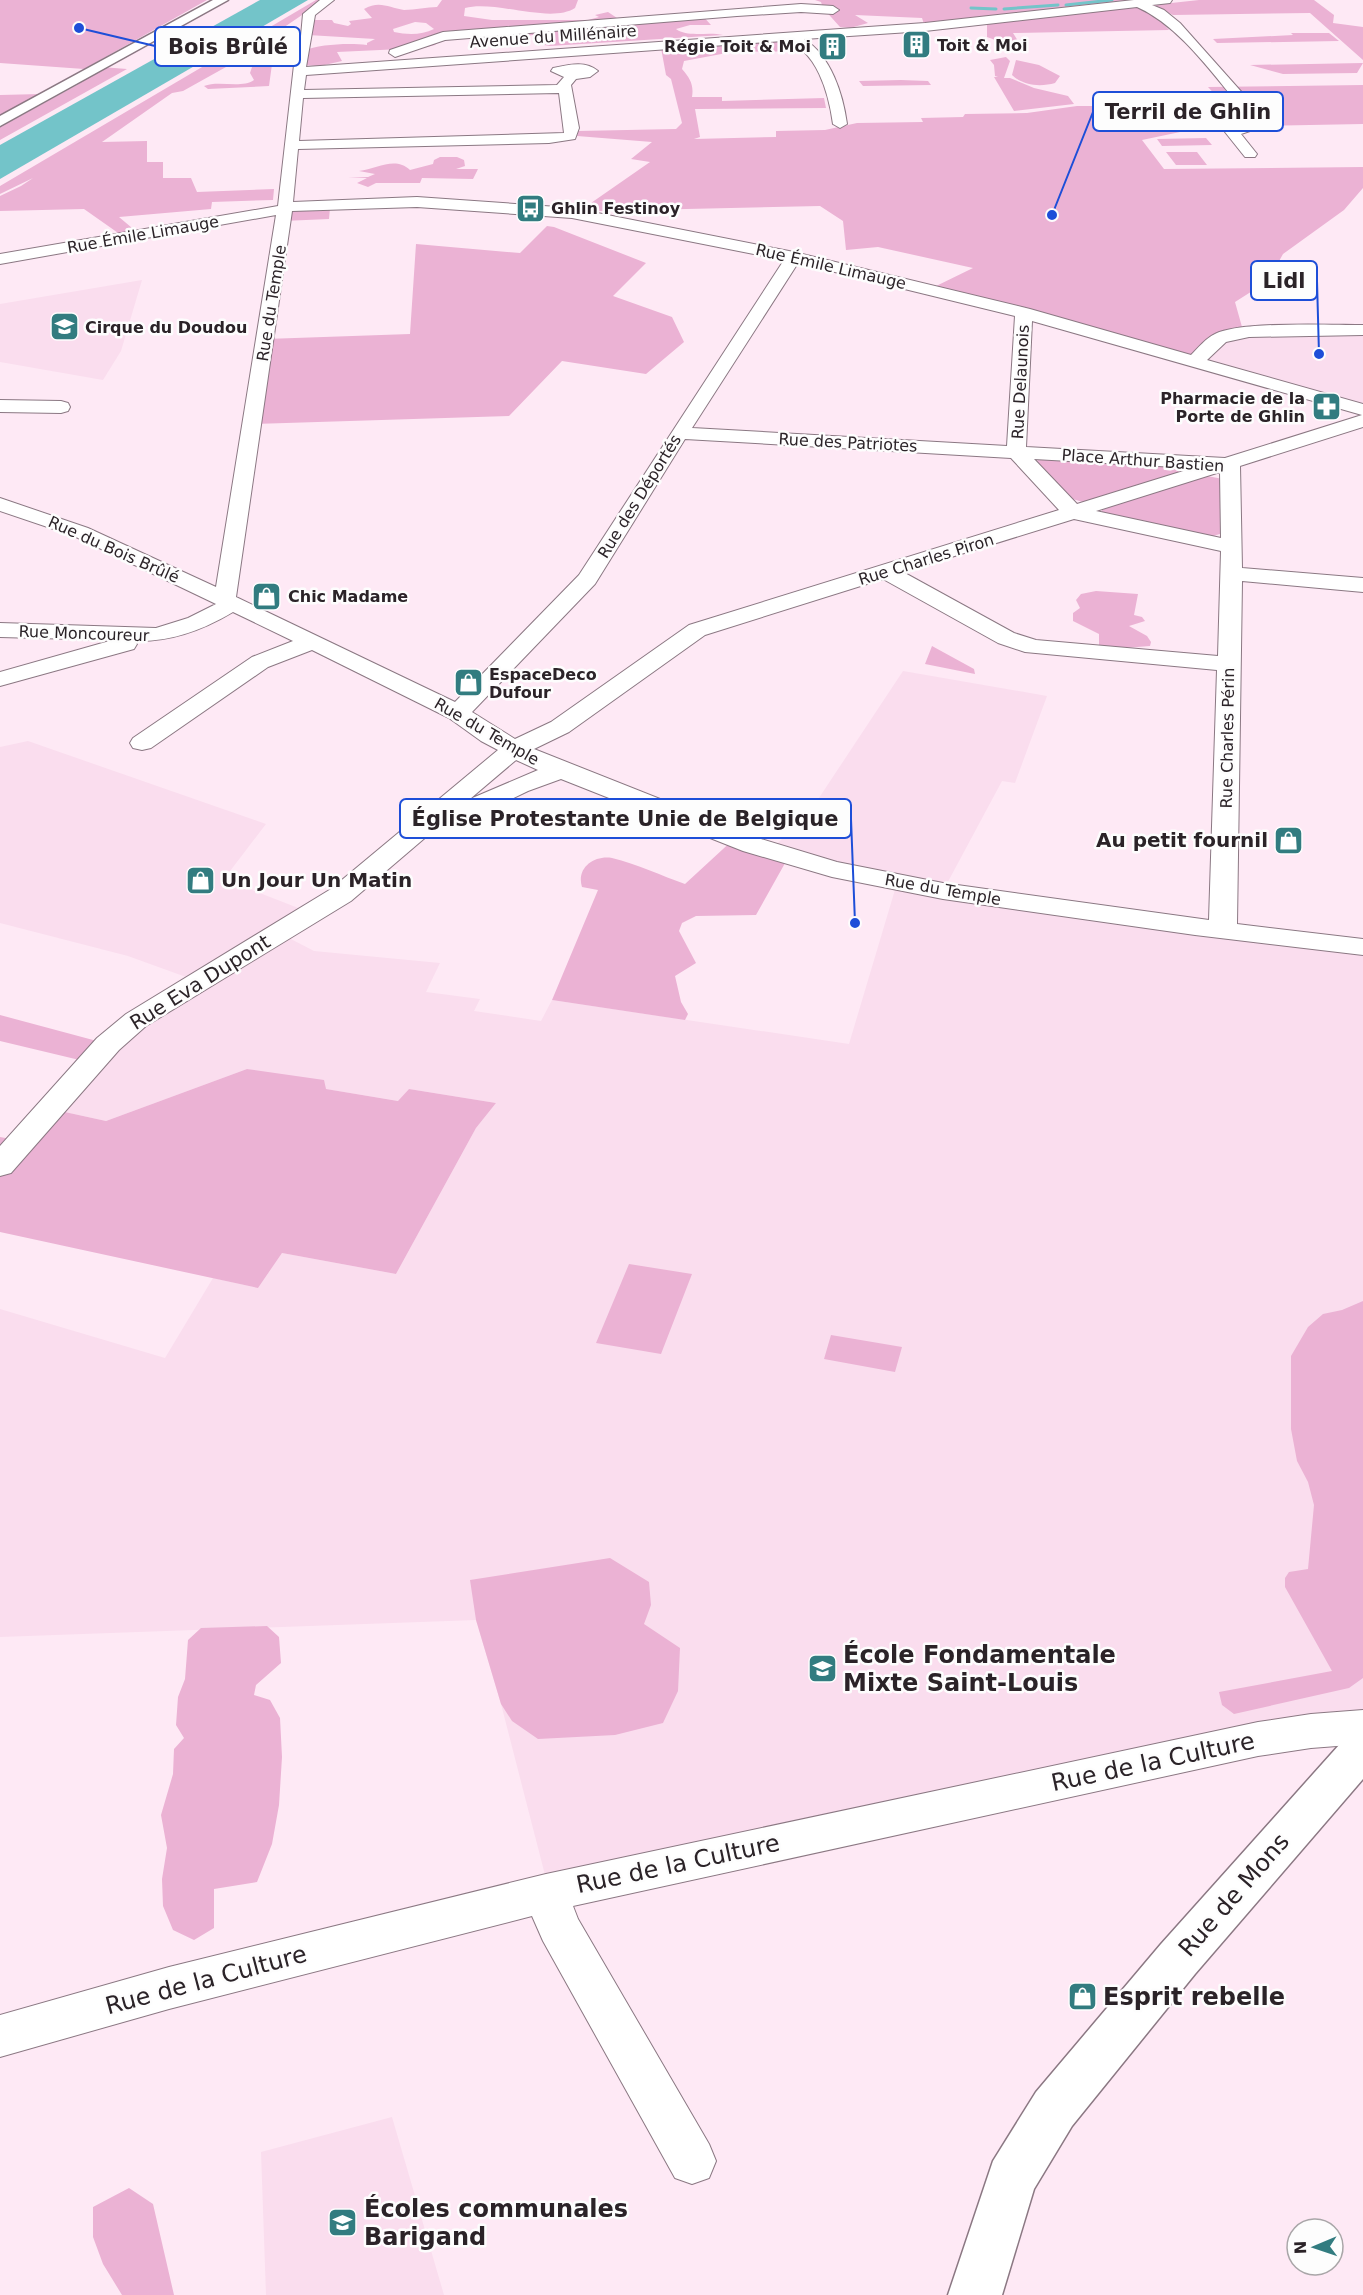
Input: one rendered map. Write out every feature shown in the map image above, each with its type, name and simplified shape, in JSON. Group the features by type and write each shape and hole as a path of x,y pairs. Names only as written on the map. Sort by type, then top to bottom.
{"main road":[{"path":"0,122 222,0"},
{"name":"Rue de Mons","path":"975,2295 1011,2179 1054,2109 1178,1959 1363,1748"}],"street":[{"name":"Rue du Temple","path":"328,0 309,14 285,208 229,602 314,641 458,713 490,736 514,749 563,771 752,845 832,869 943,891 1363,947"},
{"path":"716,0 737,12"},
{"path":"793,36 980,22 1166,0"},
{"path":"1138,3 1160,13 1176,26 1255,115 1257,124 1232,132 1250,154"},
{"path":"360,66 443,36 737,12 801,8 833,10"},
{"path":"608,12 620,20"},
{"name":"Avenue du Millénaire","path":"301,71 633,43 793,36"},
{"path":"793,36 813,51 836,106 840,124"},
{"path":"293,145 549,139 570,136 572,128 564,89 566,81 572,75"},
{"path":"298,94 564,89"},
{"name":"Rue Émile Limauge","path":"0,259 285,208 417,202 572,213 794,257 1024,313 1363,410"},
{"name":"Rue des Déportés","path":"458,713 587,579 794,257"},
{"name":"Rue Delaunois","path":"1016,451 1024,313"},
{"path":"1194,362 1220,338 1228,335 1249,332 1363,330"},
{"path":"0,406 61,407"},
{"name":"Rue Charles Piron","path":"408,840 514,749 560,727 697,630 1363,422"},
{"name":"Rue des Patriotes","path":"679,433 1016,451"},
{"name":"Place Arthur Bastien","path":"1016,451 1230,464 1232,547"},
{"name":"Place Arthur Bastien","path":"1016,451 1074,513"},
{"name":"Rue du Bois Brûlé","path":"0,504 81,532 229,602"},
{"path":"1074,513 1232,547"},
{"name":"Rue Charles Périn","path":"1223,930 1232,547"},
{"path":"886,572 1006,638 1033,648 1229,664"},
{"path":"1231,574 1363,585"},
{"name":"Rue Moncoureur","path":"0,630 156,635 177,630 213,615 229,602"},
{"path":"0,678 156,635"},
{"path":"142,743 260,662 314,641"},
{"path":"408,840 523,784 563,771"},
{"name":"Rue Eva Dupont","path":"0,1166 108,1044 136,1020 341,895 408,840"},
{"name":"Rue de la Culture","path":"0,2036 169,1988 546,1893 1258,1739 1363,1727"},
{"path":"546,1893 559,1927 693,2161"}],"shaded area":[{"path":"0,0 207,0 84,69 0,63"},
{"path":"316,0 324,0 280,30 269,86 208,89 204,86 243,84 254,80 250,73 252,67 226,67 183,91 172,93 102,142 147,141 147,162 163,162 163,178 191,178 197,192 274,189 273,200 212,202 211,209 119,217 138,233 121,235 84,209 0,211 0,196 33,178 0,194 0,186"},
{"path":"442,0 578,0 575,8 552,14 478,6 465,8 464,16 492,20 588,20 599,17 595,15 608,12 620,20 701,14 711,25 690,25 676,29 692,34 723,35 550,46 538,44 535,41 546,38 539,34 443,36 435,45 423,48 337,52 342,61 320,66 300,65 303,51 335,45 367,45 375,39 308,35 314,20 332,20 334,23 348,26 351,24 349,21 372,18 364,9 370,6 384,5 404,10 437,7","holes":["415,22 426,23 434,29 410,34 394,32 393,29"]},
{"path":"815,0 1166,0 925,27 922,18 855,15 868,23 850,28 840,27 823,8 821,2"},
{"path":"1199,0 1314,0 1334,15 1333,23 1363,27 1363,60 1310,13 1173,15 1153,5"},
{"path":"1138,7 1155,14 1169,30 1013,33 1018,41 998,41 987,37 987,24"},
{"path":"1291,33 1329,33 1339,41 1217,43 1213,39 1293,35"},
{"path":"798,39 813,51 732,52 684,61 682,69 691,82 692,97 722,97 722,101 824,98 826,108 695,109 700,137 694,139 776,137 776,131 825,130 857,123 923,122 921,118 963,117 965,114 1027,113 1077,106 1127,106 1130,101 1220,100 1208,87 1363,85 1363,124 1204,127 1142,140 1164,169 1363,167 1363,188 1344,210 1283,254 1268,281 1235,302 1242,327 1249,332 1237,333 1194,362 930,289 973,268 878,247 846,250 843,221 820,206 597,211 590,208 591,203 650,162 631,159 652,142 577,136 578,131 676,129 682,123 671,79 666,75 661,48"},
{"path":"1006,57 1010,61 1004,78 1068,96 1074,104 1014,111 994,77 998,77 995,76 994,65 990,60"},
{"path":"1016,60 1039,65 1060,76 1055,83 1050,84 1038,85 1021,81 1012,75"},
{"path":"1363,63 1357,73 1283,74 1250,65"},
{"path":"101,67 127,69 0,140 0,127 77,85"},
{"path":"859,81 928,81 931,85 863,86"},
{"path":"41,94 0,117 0,95"},
{"path":"1206,138 1212,145 1162,146 1157,139"},
{"path":"1166,152 1197,152 1207,165 1176,165"},
{"path":"440,157 457,157 464,160 465,166 456,169 478,169 473,179 422,178 420,183 376,183 368,187 357,183 367,178 348,177 368,177 375,174 359,171 386,164 398,164 410,170 433,164 434,160"},
{"path":"285,207 330,208 329,219 283,221"},
{"path":"547,226 646,263 613,296 672,317 684,342 646,374 562,361 509,416 252,424 266,339 410,334 416,244 520,253"},
{"name":"Cirque du Doudou","path":"142,280 121,351 103,380 0,362 0,304"},
{"path":"1363,330 1363,410 1194,362 1220,338"},
{"path":"1040,458 1193,468 1192,471 1083,502 1069,498 1036,462"},
{"path":"1207,476 1223,479 1223,533 1210,537 1102,513 1102,510 1112,506"},
{"path":"1096,591 1138,594 1134,615 1142,617 1145,621 1129,626 1147,636 1151,642 1150,646 1112,649 1099,645 1099,634 1073,621 1073,613 1080,608 1076,600 1081,594"},
{"path":"932,646 974,669 975,674 925,664"},
{"path":"903,671 1047,696 1015,783 1002,781 943,891 1363,947 1363,1727 545,1875 501,1704 476,1620 0,1637 0,1309 165,1358 213,1278 258,1288 282,1253 396,1274 476,1128 496,1103 409,1089 399,1101 325,1089 247,1069 106,1121 51,1109 197,981 128,956 0,923 0,747 28,741 266,824 224,879 311,913 287,937 314,951 440,963 426,992 480,999 474,1011 541,1021 552,1000 849,1044 897,883 770,850 807,816"},
{"path":"735,838 789,856 756,915 696,916 682,923 679,931 696,963 675,976 681,1002 688,1014 685,1020 552,1000 598,890 582,887 582,874 588,864 599,859 612,858 685,884"},
{"path":"0,1015 108,1044 92,1063 0,1041"},
{"path":"247,1069 324,1080 326,1089 398,1101 409,1089 496,1103 476,1128 396,1274 282,1253 258,1288 0,1232 0,1137 22,1141 51,1109 106,1121"},
{"path":"629,1264 692,1274 661,1354 596,1343"},
{"path":"1363,1301 1363,1678 1349,1688 1234,1714 1222,1705 1219,1692 1332,1671 1285,1587 1285,1578 1289,1572 1308,1569 1314,1505 1308,1482 1297,1461 1291,1429 1291,1356 1308,1327 1323,1314 1342,1310"},
{"path":"831,1335 902,1347 895,1372 824,1359"},
{"path":"610,1558 649,1582 651,1605 644,1624 680,1648 678,1691 663,1723 615,1735 538,1739 512,1721 501,1704 476,1620 470,1580"},
{"path":"267,1626 279,1637 281,1663 256,1685 254,1695 270,1700 280,1718 282,1757 279,1805 272,1844 257,1882 214,1889 214,1928 194,1940 173,1930 163,1906 162,1879 167,1848 161,1815 173,1774 174,1749 184,1738 176,1725 178,1697 185,1679 188,1640 201,1628"},
{"name":"Écoles communales Barigand","path":"392,2117 444,2295 266,2295 261,2152"},
{"path":"129,2188 153,2204 174,2295 122,2295 103,2264 93,2237 93,2207"}],"water":[{"path":"260,0 308,0 0,179 0,145"}],"waterway":[{"path":"1066,5 1112,0"},
{"path":"1004,9 1058,5"},
{"path":"971,8 996,9"}],"place":[{"name":"Bois Brûlé","path":"79,28"},
{"name":"Toit & Moi","path":"916,45"},
{"name":"Régie Toit & Moi","path":"832,46"},
{"name":"Ghlin Festinoy","path":"530,208"},
{"name":"Terril de Ghlin","path":"1052,215"},
{"name":"Cirque du Doudou","path":"64,327"},
{"name":"Lidl","path":"1319,354"},
{"name":"Pharmacie de la Porte de Ghlin","path":"1326,407"},
{"name":"Chic Madame","path":"267,596"},
{"name":"EspaceDeco Dufour","path":"468,683"},
{"name":"Au petit fournil","path":"1289,840"},
{"name":"Un Jour Un Matin","path":"200,880"},
{"name":"Église Protestante Unie de Belgique","path":"855,923"},
{"name":"École Fondamentale Mixte Saint-Louis","path":"822,1669"},
{"name":"Esprit rebelle","path":"1082,1997"},
{"name":"Écoles communales Barigand","path":"343,2223"}]}
